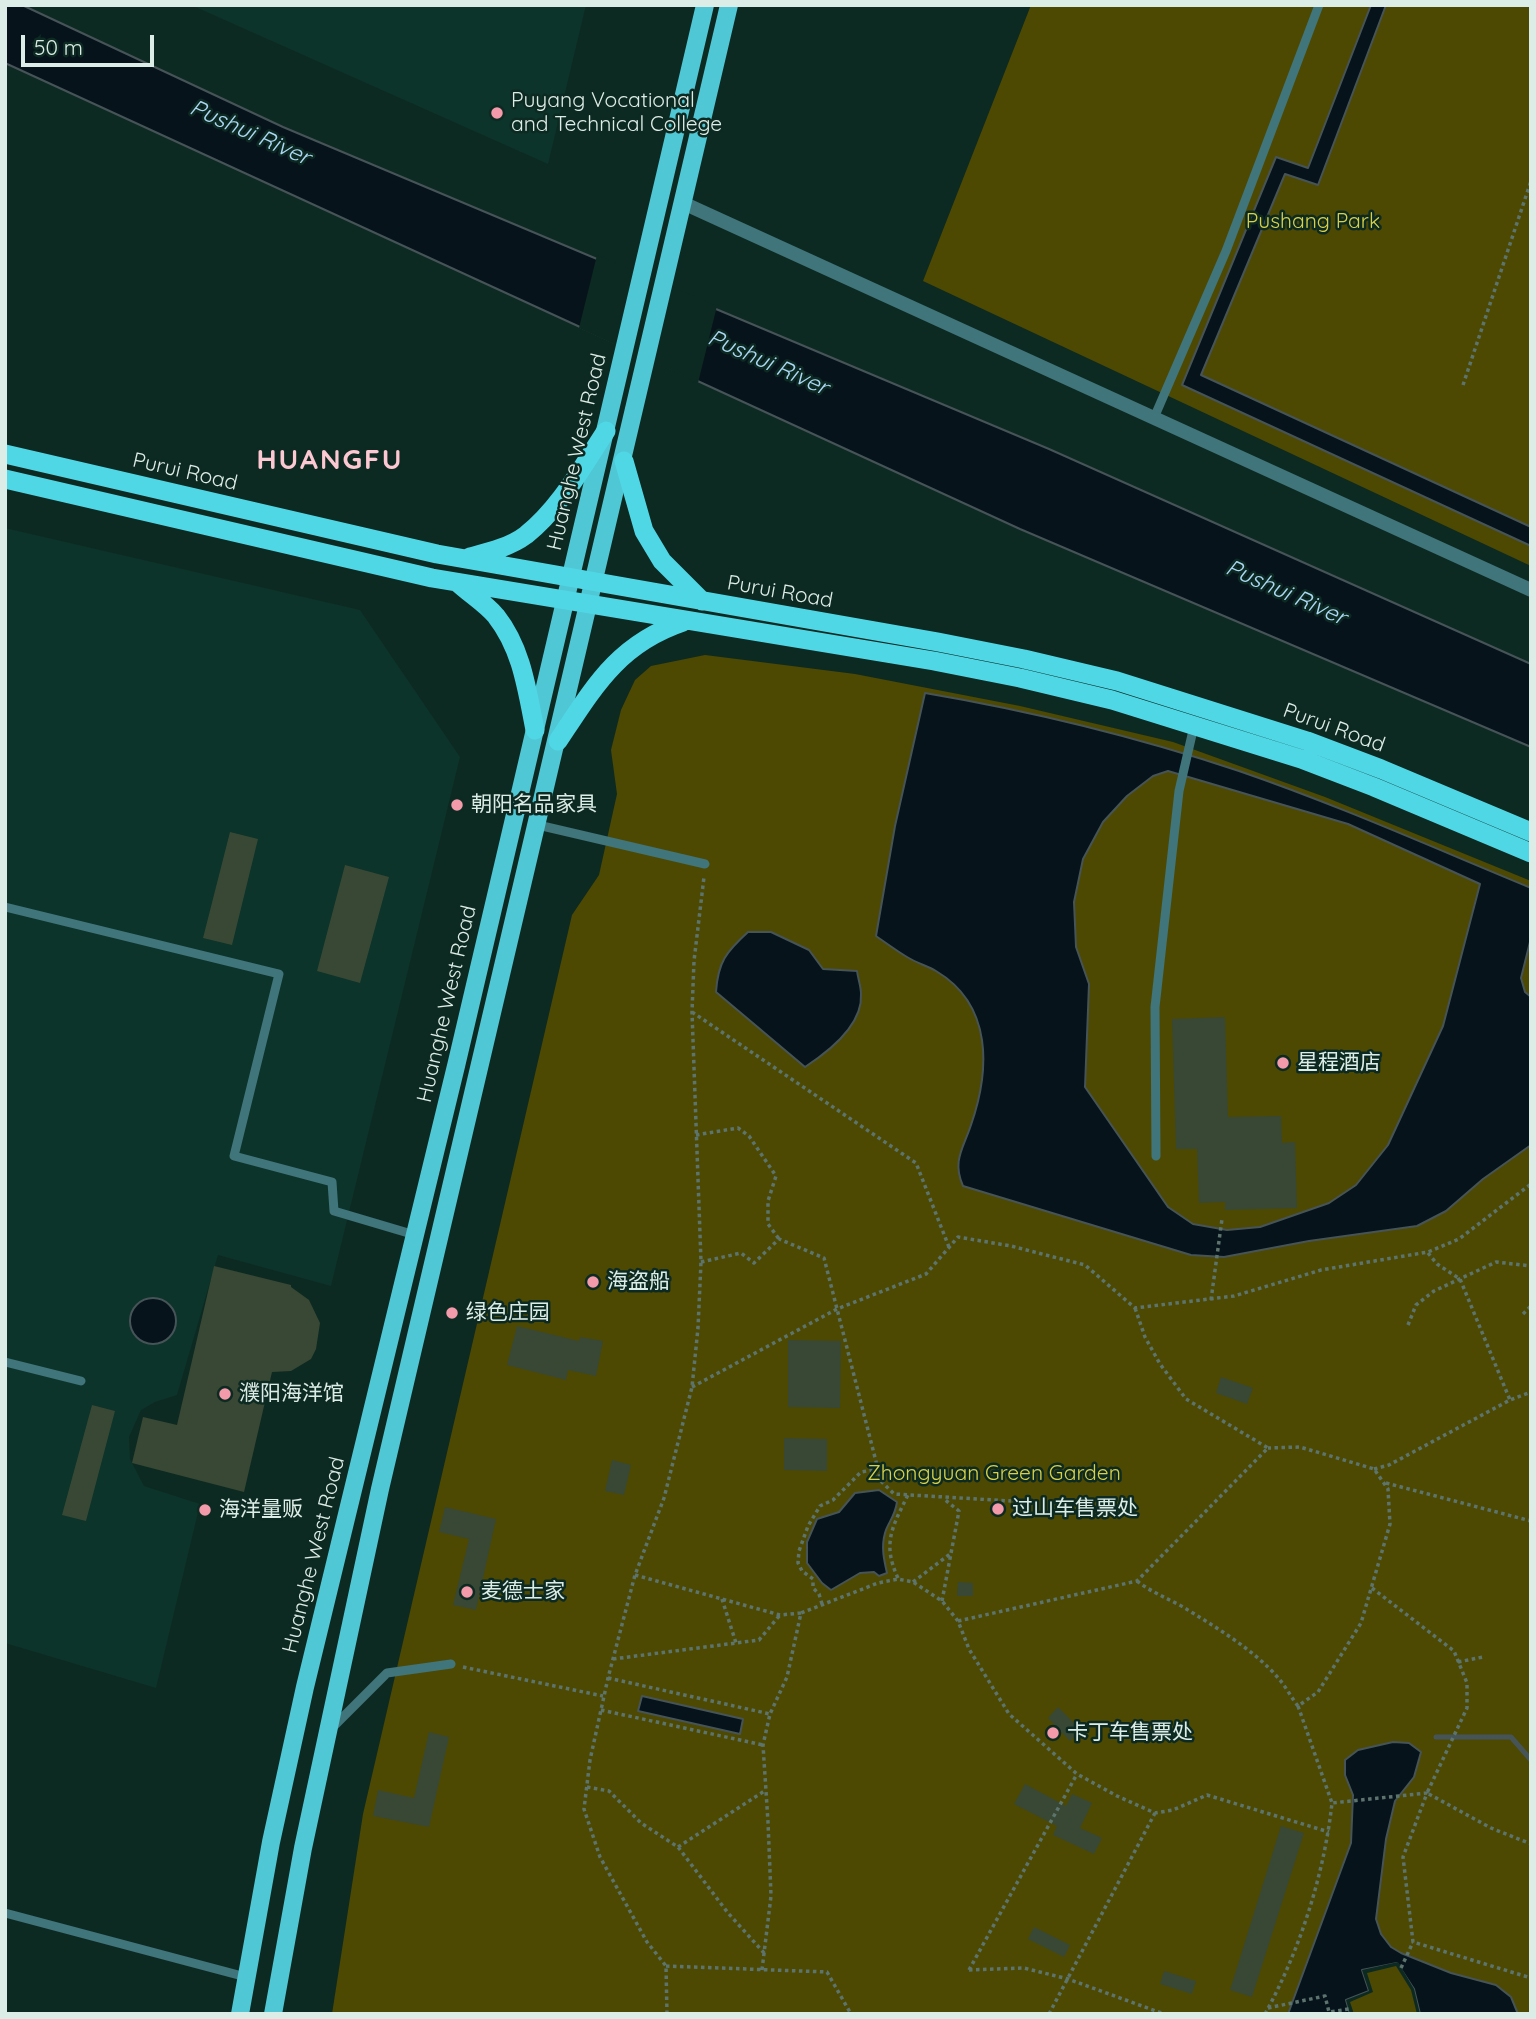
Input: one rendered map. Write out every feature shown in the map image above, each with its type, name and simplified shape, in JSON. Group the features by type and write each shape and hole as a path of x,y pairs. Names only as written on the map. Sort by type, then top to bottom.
{"highway":[{"path":"463,559 495,551 524,537 545,518 567,490 606,431"},
{"name":"Purui Road","path":"5,454 463,559 950,644 1117,681 1307,741 1531,832"},
{"path":"624,461 644,531 662,561 703,602"},
{"name":"Purui Road","path":"5,479 457,582 934,661 1112,700 1301,760 1374,787 1531,853"},
{"path":"457,582 494,614 513,640 523,669 535,730"},
{"path":"558,741 613,664 635,644 661,629 685,621"}],"main road":[{"name":"Huanghe West Road","path":"240,2014 271,1842 305,1687 566,601 705,5"},
{"path":"272,2014 303,1848 380,1489 624,461 729,5"}],"street":[{"path":"683,203 1531,590"}],"lane":[{"path":"1154,418 1226,251 1319,5"},
{"path":"1156,1156 1154,1007 1179,791 1194,725"},
{"path":"538,825 705,864"},
{"path":"5,907 279,974 234,1156 332,1181 334,1211 415,1235"},
{"path":"5,1362 81,1381"},
{"path":"328,1732 387,1673 451,1664"},
{"path":"5,1913 246,1977"}],"path":[{"path":"1463,385 1531,181"},
{"path":"667,2014 666,1966 647,1942 600,1857 584,1808 608,1678 635,1575 664,1498 692,1387 701,1262 692,1012 694,961 705,864"},
{"path":"692,1012 916,1163 949,1247"},
{"path":"696,1135 738,1128 749,1136 776,1175 768,1201 768,1224 779,1239 824,1258 881,1481 894,1494 1011,1501"},
{"path":"1135,1307 1234,1296 1321,1270 1428,1252 1459,1239 1531,1184"},
{"path":"1211,1300 1222,1219"},
{"path":"692,1387 837,1309 926,1275 957,1237 1011,1246 1085,1265 1135,1307 1145,1337 1160,1364 1186,1399 1268,1448 1300,1447 1374,1469 1390,1465 1510,1400 1531,1392"},
{"path":"701,1262 741,1253 754,1264 779,1239"},
{"path":"1428,1252 1437,1264 1460,1279 1510,1400"},
{"path":"1408,1325 1416,1305 1434,1291 1496,1262 1531,1266"},
{"path":"1523,1314 1531,1306"},
{"path":"958,1621 1136,1581 1268,1448"},
{"path":"822,1604 819,1594 813,1588 813,1578 802,1571 798,1563 799,1551 808,1526 820,1506 833,1500 861,1472 878,1469"},
{"path":"1374,1469 1386,1483 1531,1521"},
{"path":"1298,1706 1318,1692 1361,1623 1390,1524 1386,1483"},
{"path":"898,1579 890,1561 889,1541 908,1495"},
{"path":"942,1498 959,1511 942,1601"},
{"path":"913,1582 952,1553"},
{"path":"635,1575 780,1615 801,1613 854,1590 898,1579 913,1582 942,1601 958,1621 969,1649 1009,1714 1077,1774 1155,1813 1173,1810 1207,1795 1329,1832"},
{"path":"1136,1581 1152,1593 1208,1622 1278,1678 1298,1706 1332,1802 1329,1832 1307,1916 1265,2014"},
{"path":"1371,1587 1454,1651 1467,1683 1467,1708 1427,1793 1403,1857 1413,1942 1401,1968"},
{"path":"722,1599 736,1644"},
{"path":"762,1970 771,1896 763,1745 770,1714 787,1677 801,1613"},
{"path":"613,1659 759,1640 780,1615"},
{"path":"1458,1662 1483,1657"},
{"path":"451,1664 604,1696"},
{"path":"608,1678 770,1714"},
{"path":"601,1710 763,1745"},
{"path":"1077,1774 969,1970 1024,1968 1068,1979 1164,2014"},
{"path":"587,1787 609,1791 640,1823 678,1847 728,1913 765,1954"},
{"path":"678,1847 766,1790"},
{"path":"1332,1802 1427,1793 1491,1828 1531,1844"},
{"path":"1049,2014 1155,1813"},
{"path":"1413,1942 1530,1975"},
{"path":"666,1966 827,1972 851,2014"},
{"path":"1268,2008 1325,1996 1329,2012 1349,2009"}],"shaded area":[{"name":"Puyang Vocational and Technical College","path":"191,5 586,5 548,164"},
{"path":"5,528 360,610 460,757 331,1286 218,1255 177,1395 141,1410 129,1437 130,1459 144,1486 200,1504 156,1688 5,1643"}],"green space":[{"name":"Pushang Park","path":"1031,5 1531,5 1531,566 923,281"},
{"name":"Zhongyuan Green Garden","path":"705,655 855,674 1020,706 1173,742 1325,797 1531,881 1531,2014 332,2014 363,1814 572,915 599,875 617,794 611,750 621,710 635,680 651,666"}],"water":[{"name":"Pushui River","path":"5,5 22,5 283,127 1049,449 1531,664 1531,747 1020,529 5,63"},
{"path":"1371,5 1386,5 1318,185 1285,174 1201,375 1531,527 1531,546 1182,385 1276,157 1308,168"},
{"path":"925,693 1084,726 1239,771 1386,827 1531,888 1531,938 1521,978 1525,992 1531,997 1531,1145 1483,1179 1446,1211 1417,1226 1309,1241 1224,1257 1191,1255 963,1186 958,1169 982,1083 982,1040 977,1020 955,985 876,936 895,826","holes":["1168,771 1348,824 1480,884 1443,1026 1388,1145 1356,1185 1329,1203 1260,1227 1227,1230 1193,1224 1168,1207 1085,1087 1089,984 1076,947 1074,902 1083,859 1103,822 1127,796 1153,776"]},
{"path":"748,932 771,932 809,950 823,969 857,971 861,994 856,1016 850,1027 824,1054 805,1067 716,992 724,958"},
{"path":"153,1298 169,1305 176,1321 169,1337 153,1344 137,1337 130,1321 137,1305"},
{"path":"879,1490 897,1502 884,1538 883,1553 887,1573 879,1576 874,1572 860,1573 831,1590 807,1563 807,1542 817,1519 839,1512 855,1493"},
{"path":"642,1696 743,1719 740,1734 638,1711"},
{"path":"1393,1742 1409,1743 1421,1752 1414,1777 1395,1801 1386,1839 1376,1919 1381,1934 1391,1947 1401,1953 1451,1973 1496,1985 1511,1997 1518,2014 1420,2014 1414,1989 1397,1963 1362,1970 1369,1991 1346,2000 1350,2014 1288,2014 1351,1843 1353,1795 1345,1775 1345,1760 1358,1750"}],"pier":[{"path":"597,255 717,306 698,383 579,328"},
{"path":"1398,1962 1414,1989 1420,2014 1417,2014 1411,1990 1396,1966 1367,1973 1373,1992 1350,2002 1354,2014 1350,2014 1346,2000 1369,1991 1362,1970"}],"building":[{"path":"230,832 258,839 232,945 203,938"},
{"path":"345,865 389,877 360,983 317,971"},
{"path":"1225,1017 1228,1117 1281,1116 1282,1143 1295,1142 1297,1208 1225,1210 1225,1202 1199,1203 1197,1149 1176,1149 1172,1019"},
{"name":"濮阳海洋馆","path":"214,1266 291,1285 309,1300 320,1323 316,1349 311,1359 291,1371 272,1372 244,1492 132,1463 143,1417 177,1425"},
{"path":"517,1326 579,1341 580,1337 603,1341 596,1376 568,1370 566,1380 507,1365"},
{"path":"788,1340 841,1341 840,1408 788,1407"},
{"path":"1221,1377 1253,1388 1247,1404 1216,1393"},
{"path":"92,1405 115,1411 86,1521 62,1515"},
{"path":"784,1438 827,1439 827,1471 784,1470"},
{"path":"612,1460 631,1465 624,1495 605,1491"},
{"path":"445,1507 496,1519 476,1610 453,1605 469,1539 439,1532"},
{"path":"958,1582 973,1583 973,1596 957,1596"},
{"path":"1058,1707 1081,1730 1070,1741 1048,1718"},
{"path":"429,1732 449,1737 429,1827 373,1816 378,1790 414,1798"},
{"path":"1025,1784 1066,1806 1072,1794 1092,1803 1080,1828 1102,1838 1094,1854 1053,1835 1057,1826 1014,1804"},
{"path":"1281,1826 1304,1833 1252,1997 1230,1990"},
{"path":"1034,1927 1070,1945 1064,1957 1028,1939"},
{"path":"1164,1971 1196,1981 1192,1994 1160,1984"}],"waterway":[{"path":"1436,1737 1511,1737 1531,1760"}],"place":[{"name":"Puyang Vocational and Technical College","path":"497,113"},
{"name":"朝阳名品家具","path":"457,805"},
{"name":"星程酒店","path":"1283,1063"},
{"name":"海盗船","path":"593,1282"},
{"name":"绿色庄园","path":"452,1313"},
{"name":"濮阳海洋馆","path":"225,1394"},
{"name":"过山车售票处","path":"998,1509"},
{"name":"海洋量贩","path":"205,1510"},
{"name":"麦德士家","path":"467,1592"},
{"name":"卡丁车售票处","path":"1053,1733"}],"district":[{"name":"HUANGFU","path":"330,461"}]}
